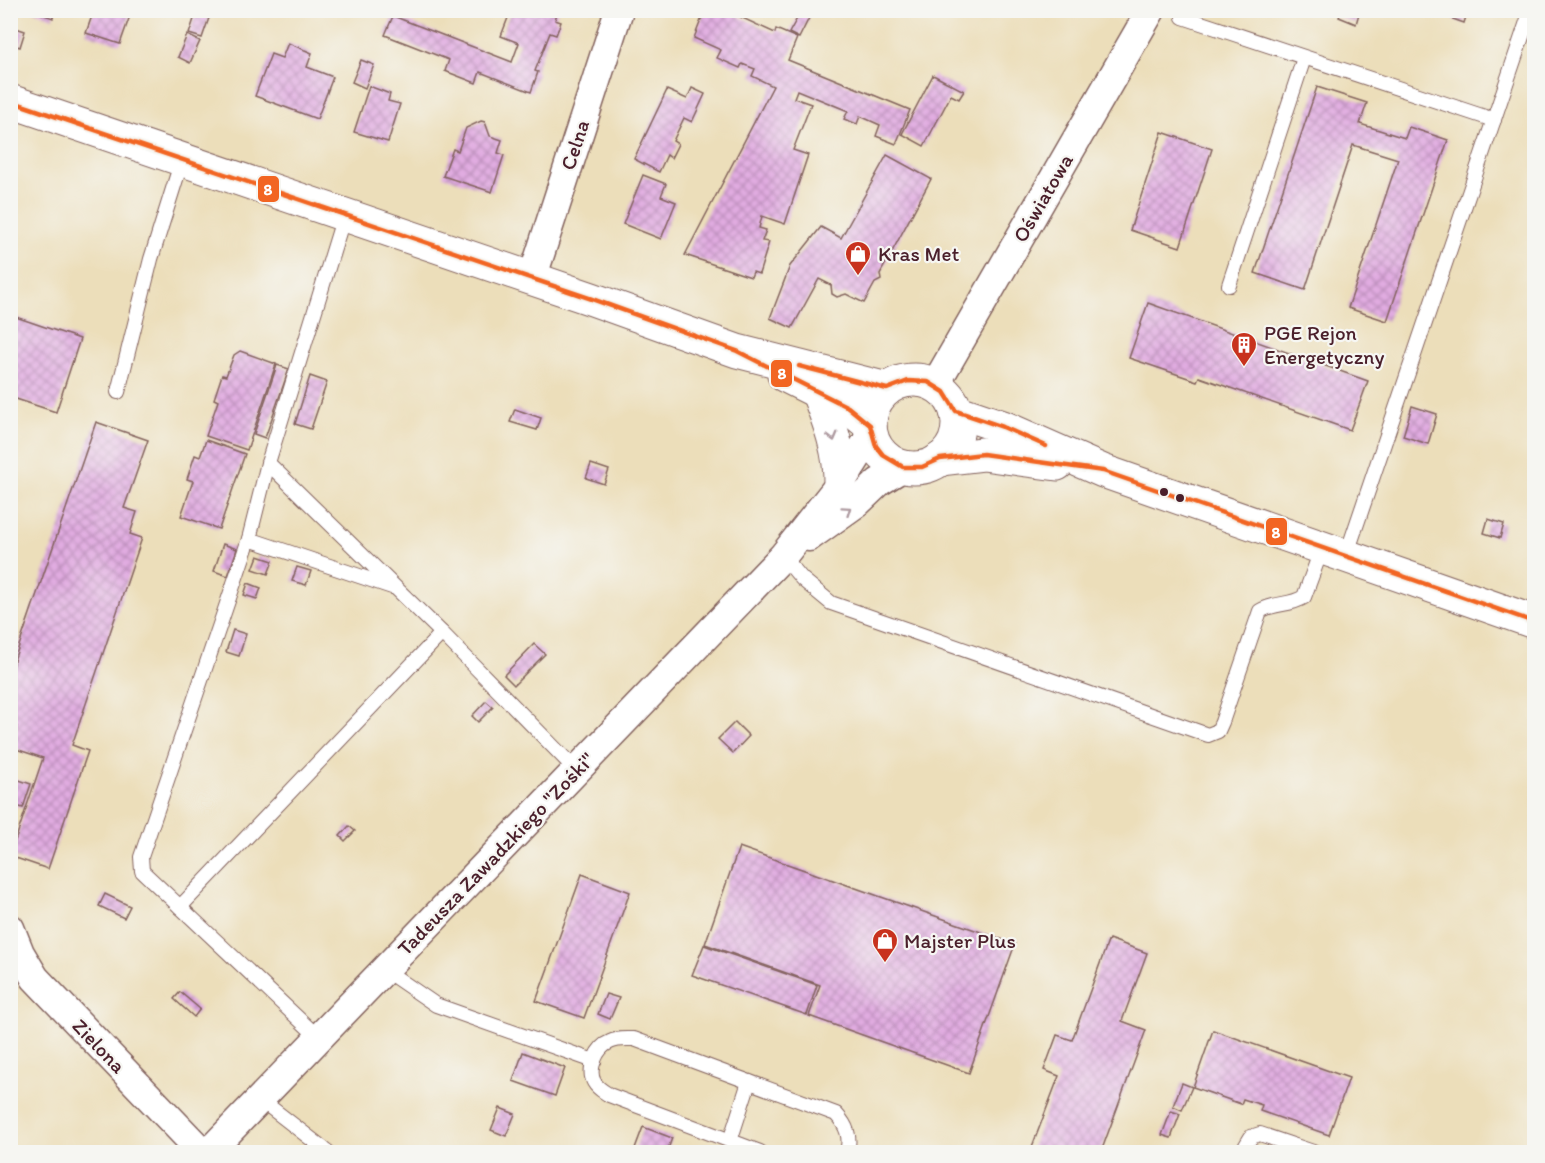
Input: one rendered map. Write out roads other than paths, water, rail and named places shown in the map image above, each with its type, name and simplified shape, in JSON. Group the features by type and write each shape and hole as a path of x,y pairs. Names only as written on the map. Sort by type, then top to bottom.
{"street":[{"name":"Celna","path":"532,279 619,10"},
{"name":"Oświatowa","path":"935,385 1151,10"},
{"path":"10,101 737,351 887,388"},
{"path":"737,351 848,407 870,430 883,455 903,466 922,467 940,459 948,452 958,432 957,411 945,392 935,385 911,380 898,382 887,388 874,405 870,430"},
{"path":"818,393 832,432 840,466 840,484"},
{"path":"957,411 1003,427 1103,471 1534,622"},
{"name":"Tadeusza Zawadzkiego \"Zośki\"","path":"209,1152 783,556 840,484 870,430"},
{"path":"940,459 984,454 1103,471"},
{"name":"Tadeusza Zawadzkiego \"Zośki\"","path":"783,556 858,502 879,482 903,466"},
{"name":"Zielona","path":"10,928 35,978 202,1152"}],"lane":[{"path":"783,556 802,579 831,603 1208,735 1218,731 1260,611 1269,606 1297,602 1304,597 1334,552 1494,120 1531,10"},
{"path":"1183,17 1494,120"},
{"path":"1228,285 1304,58"},
{"path":"118,392 151,260 182,160"},
{"path":"320,1039 142,871 141,857 249,539 268,463 344,216"},
{"path":"268,463 442,633 577,771"},
{"path":"249,539 396,588"},
{"path":"180,907 442,633"},
{"path":"385,970 436,1005 594,1061"},
{"path":"760,1152 600,1090 593,1079 594,1061 599,1050 609,1042 634,1039 836,1114 844,1123 849,1134 848,1152"},
{"path":"730,1141 749,1082"},
{"path":"261,1100 328,1152"},
{"path":"1242,1152 1251,1137 1260,1134 1313,1152"}],"place":[{"name":"Kras Met","path":"858,277"},
{"name":"PGE Rejon Energetyczny","path":"1244,368"},
{"name":"Majster Plus","path":"885,964"}]}
